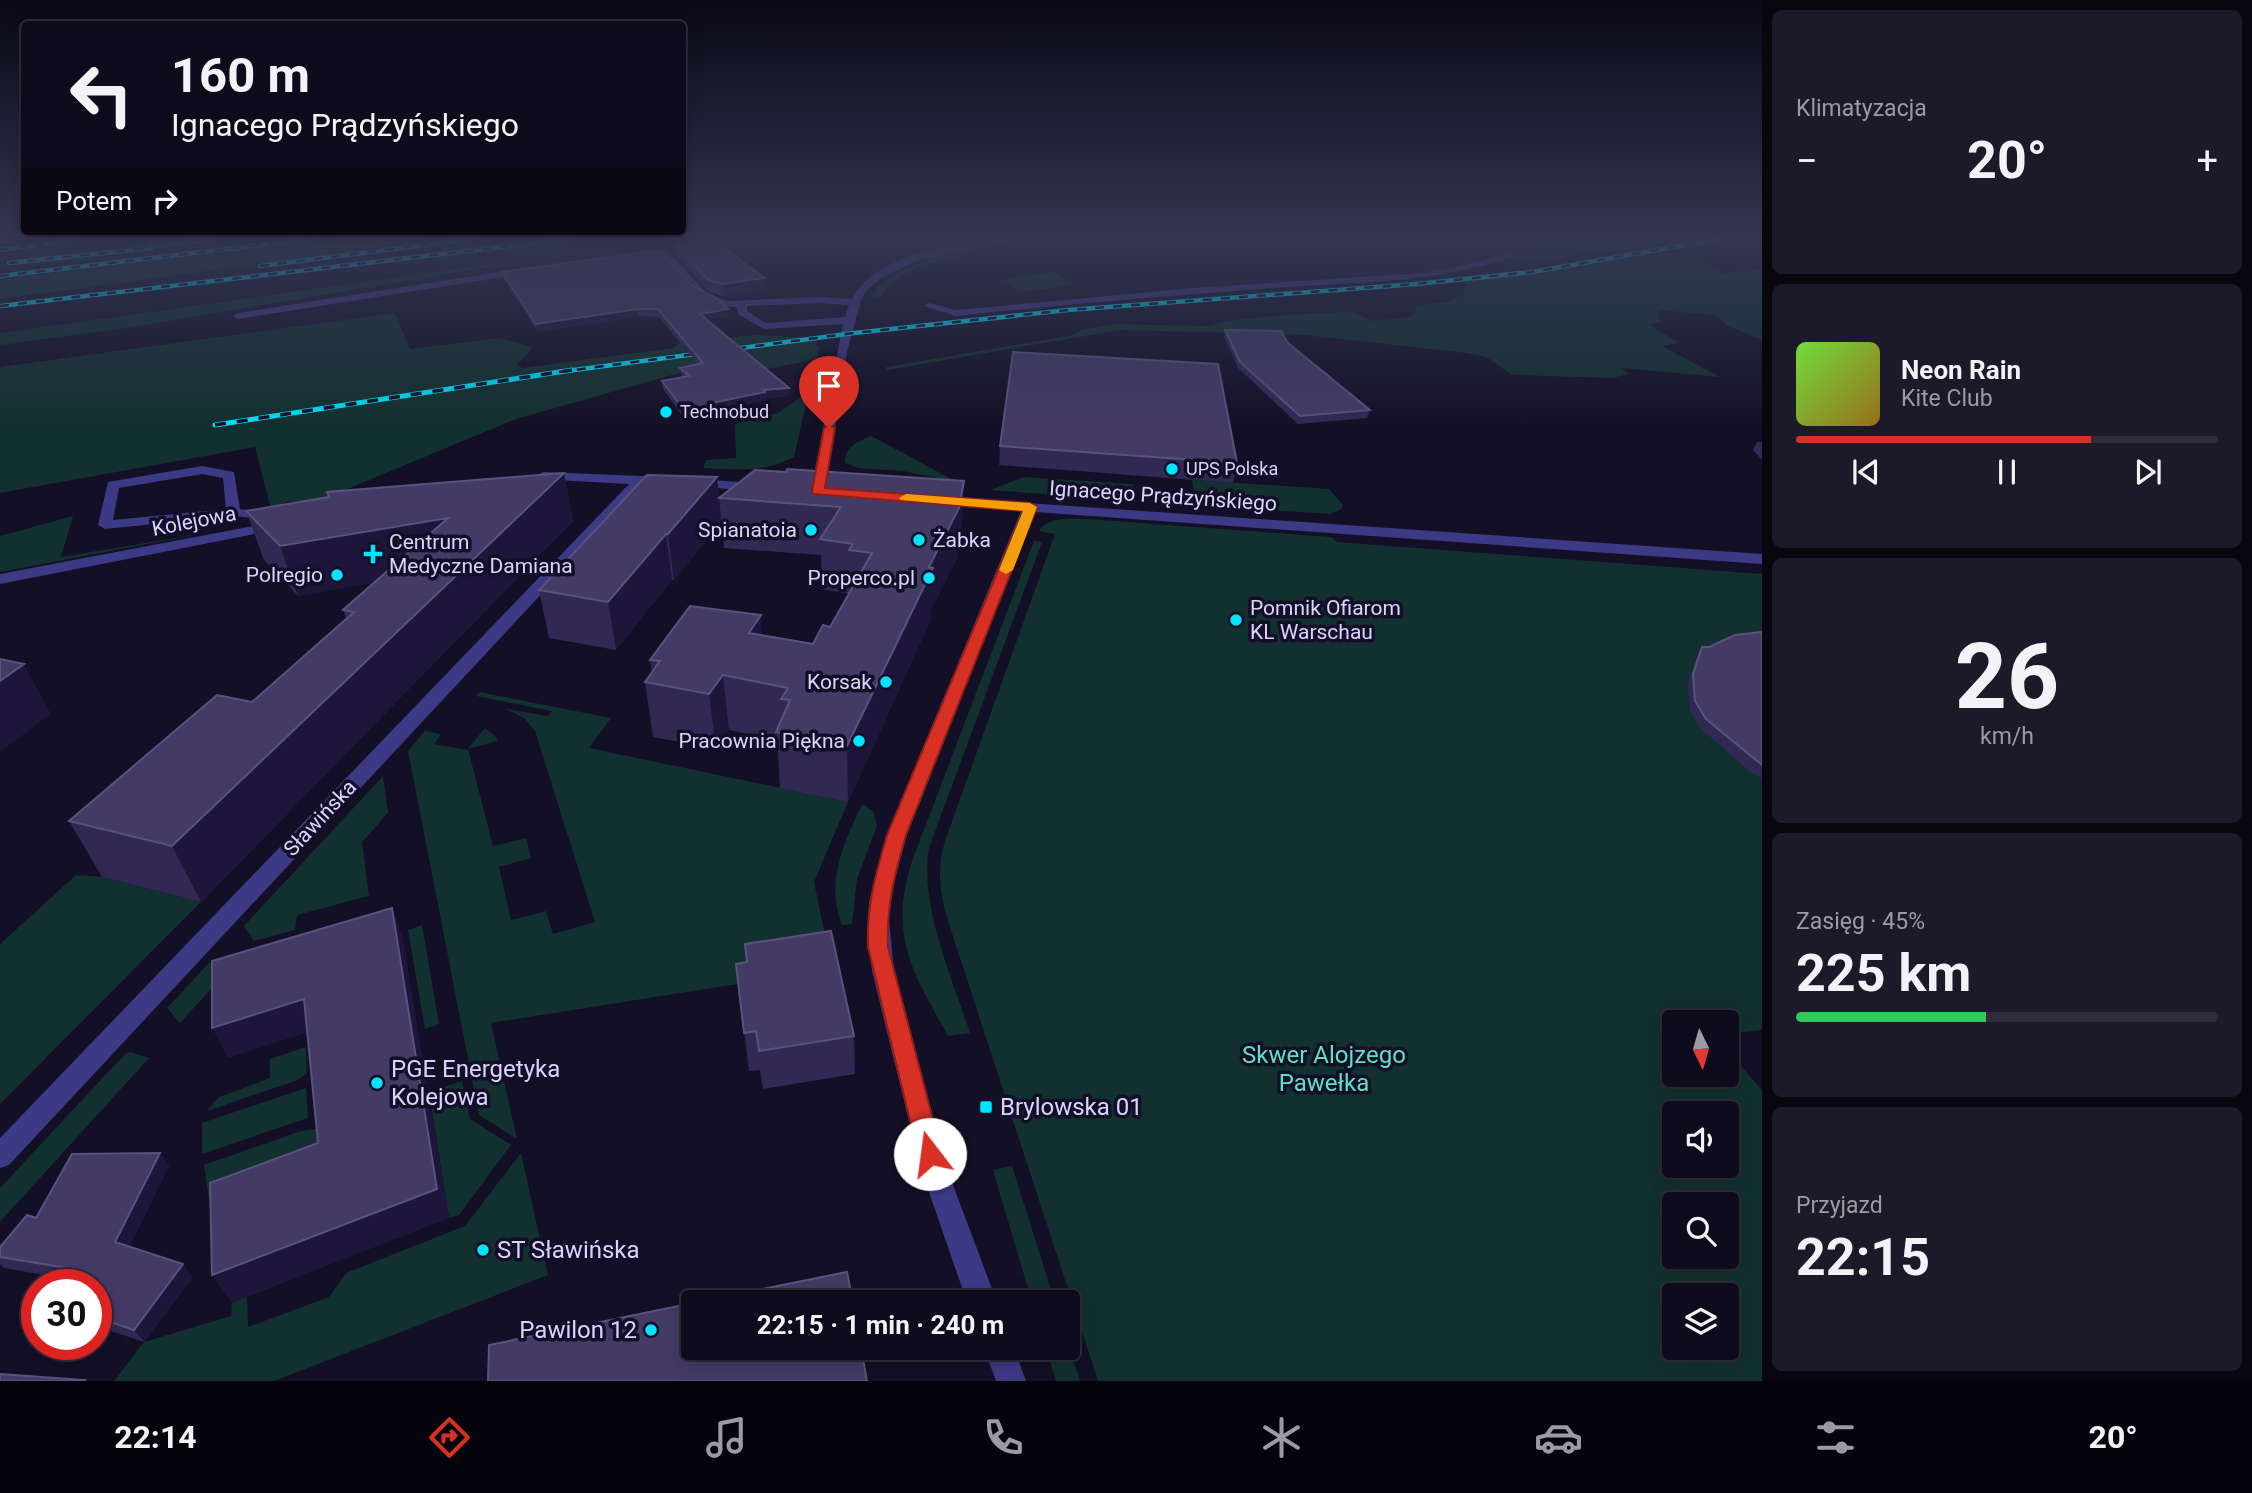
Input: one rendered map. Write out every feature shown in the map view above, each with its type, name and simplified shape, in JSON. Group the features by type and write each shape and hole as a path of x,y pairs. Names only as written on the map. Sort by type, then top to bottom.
{"street":[{"path":"238,316 317,303"},
{"path":"742,303 742,312 764,326 850,320"},
{"path":"818,491 855,303"},
{"path":"929,306 956,313 1056,303"},
{"path":"233,512 229,475 202,470 113,485 105,525 233,512 268,517 268,528"},
{"path":"523,479 561,475 777,489"},
{"name":"Sławińska","path":"0,1156 640,480"},
{"name":"Ignacego Prądzyńskiego","path":"927,499 1762,559"},
{"path":"978,1290 926,1139 883,971 876,917 887,862 897,835 1030,507"},
{"name":"Kolejowa","path":"0,579 295,522"},
{"path":"1003,1360 1011,1381"}],"green space":[{"path":"212,303 273,303 133,327 0,345 0,333"},
{"path":"1762,303 1762,340 1728,326 1715,315 1658,310 1660,322 1650,325 1679,343 1662,346 1720,377 1621,368 1629,374 1612,378 1513,375 1486,357 1467,353 1307,335 1120,330 887,370 886,367 1074,335 1081,330 1116,324 1207,326 1238,319 1352,312 1373,321 1410,317 1415,312 1416,305"},
{"path":"395,313 410,349 499,338 533,347 517,365 522,368 673,348 680,342 754,335 813,338 819,348 817,359 762,370 748,359 672,375 516,419 309,505 289,501 271,509 255,447 0,493 0,367"},
{"path":"809,391 794,457 761,468 703,468 706,460 736,458 735,424 778,413"},
{"path":"871,436 959,483 903,471 858,468 845,463 849,449"},
{"path":"1024,477 1132,484 1137,492 1122,500 990,490"},
{"path":"1192,480 1329,489 1343,505 1342,509 1330,514 1212,506 1194,494"},
{"path":"73,516 61,557 205,533 0,572 0,536"},
{"name":"Skwer Alojzego Pawełka","path":"1068,519 1331,537 1337,542 1762,574 1762,1030 1740,1033 1740,1010 1662,1010 1662,1087 1740,1087 1740,1065 1762,1090 1762,1381 1098,1381 1080,1326 1080,1290 1068,1290 949,924 941,892 940,873 945,841 1055,534 1039,531 1048,523"},
{"path":"1034,541 1042,542 929,848 927,870 933,917 946,965 970,1033 948,1036 924,992 908,953 904,933 905,888 912,861"},
{"path":"479,692 611,718 589,748 848,802 814,882 832,969 491,1023 517,1139 479,1115 408,751 425,731 441,734 434,744 467,750 485,728 497,738 497,741 468,749 493,846 526,838 531,858 499,867 511,920 546,911 553,934 595,922 535,731 524,718 506,709 548,716 552,711 476,696"},
{"path":"383,776 388,813 362,842 369,896 297,915 295,930 254,941 244,926"},
{"path":"862,804 873,811 877,826 857,879 852,924 842,925 837,909 836,878 843,848"},
{"path":"76,875 102,877 201,902 0,1104 0,944"},
{"path":"422,925 439,1024 425,1029 408,930"},
{"path":"215,961 232,966 180,1023 167,1008 209,963"},
{"path":"306,1047 307,1073 298,1080 207,1111 219,1097 270,1078 270,1059"},
{"path":"130,1052 149,1058 0,1222 0,1188 125,1054"},
{"path":"462,1081 470,1119 511,1145 459,1215 449,1218 429,1092"},
{"path":"306,1088 308,1118 202,1154 202,1123"},
{"path":"320,1128 323,1173 219,1209 209,1199 204,1165 301,1131"},
{"path":"521,1153 548,1275 274,1381 114,1381 144,1342 231,1316 232,1302 247,1297 248,1327 329,1297 346,1273 465,1226"},
{"path":"1012,1166 1051,1290 1028,1290 993,1170"},
{"path":"1050,1360 1074,1360 1080,1381 1056,1381"}],"building":[{"path":"523,303 722,303 728,309 700,314 789,388 764,390 765,392 683,409 662,381 689,376 680,368 703,363 658,309 638,309 536,324"},
{"path":"1225,330 1281,331 1288,343 1370,410 1300,416 1240,362"},
{"path":"1013,352 1218,364 1237,463 1000,446"},
{"path":"787,469 964,481 959,508 929,567 933,568 847,746 776,732 790,700 781,699 788,688 723,675 709,694 645,682 660,661 650,660 690,606 761,615 749,633 813,644 823,625 830,627 872,553 849,550 853,544 820,539 841,507 719,498 755,470 786,472"},
{"path":"564,473 172,846 69,821 217,695 252,702 354,612 343,610 448,518 280,546 246,511 329,497 327,492"},
{"path":"647,475 717,477 608,602 539,590"},
{"path":"1762,632 1762,765 1706,719 1695,701 1693,674 1702,647 1709,647 1735,635"},
{"path":"0,659 24,664 0,681"},
{"path":"392,908 437,1189 212,1275 210,1183 318,1143 304,999 212,1028 212,961"},
{"path":"831,931 854,1036 759,1051 756,1031 744,1033 736,964 747,962 745,944"},
{"path":"160,1153 115,1242 183,1264 134,1330 112,1322 112,1269 66,1269 0,1257 0,1247 27,1215 36,1218 72,1154"},
{"path":"847,1272 851,1290 758,1290"},
{"name":"Pawilon 12","path":"681,1305 681,1360 863,1360 867,1381 488,1381 489,1345"},
{"path":"0,1374 85,1380 0,1381"}],"railway":[{"path":"0,306 22,303"},
{"path":"559,372 854,333 1156,303"},
{"path":"559,372 572,370"},
{"path":"215,425 559,372"}],"slow traffic":[{"path":"906,498 1030,507 1006,570"}],"place":[{"name":"Technobud","path":"666,412"},
{"name":"UPS Polska","path":"1172,469"},
{"name":"Spianatoia","path":"811,530"},
{"name":"Żabka","path":"919,540"},
{"name":"Centrum Medyczne Damiana","path":"373,554"},
{"name":"Polregio","path":"337,575"},
{"name":"Properco.pl","path":"929,578"},
{"name":"Pomnik Ofiarom KL Warschau","path":"1236,620"},
{"name":"Korsak","path":"886,682"},
{"name":"Pracownia Piękna","path":"859,741"},
{"name":"PGE Energetyka Kolejowa","path":"377,1083"},
{"name":"Brylowska 01","path":"986,1107"},
{"name":"ST Sławińska","path":"483,1250"},
{"name":"Pawilon 12","path":"651,1330"}],"route":[{"path":"829,428 818,491 1030,507 897,835 880,890 876,917 878,947 930,1154"}]}
